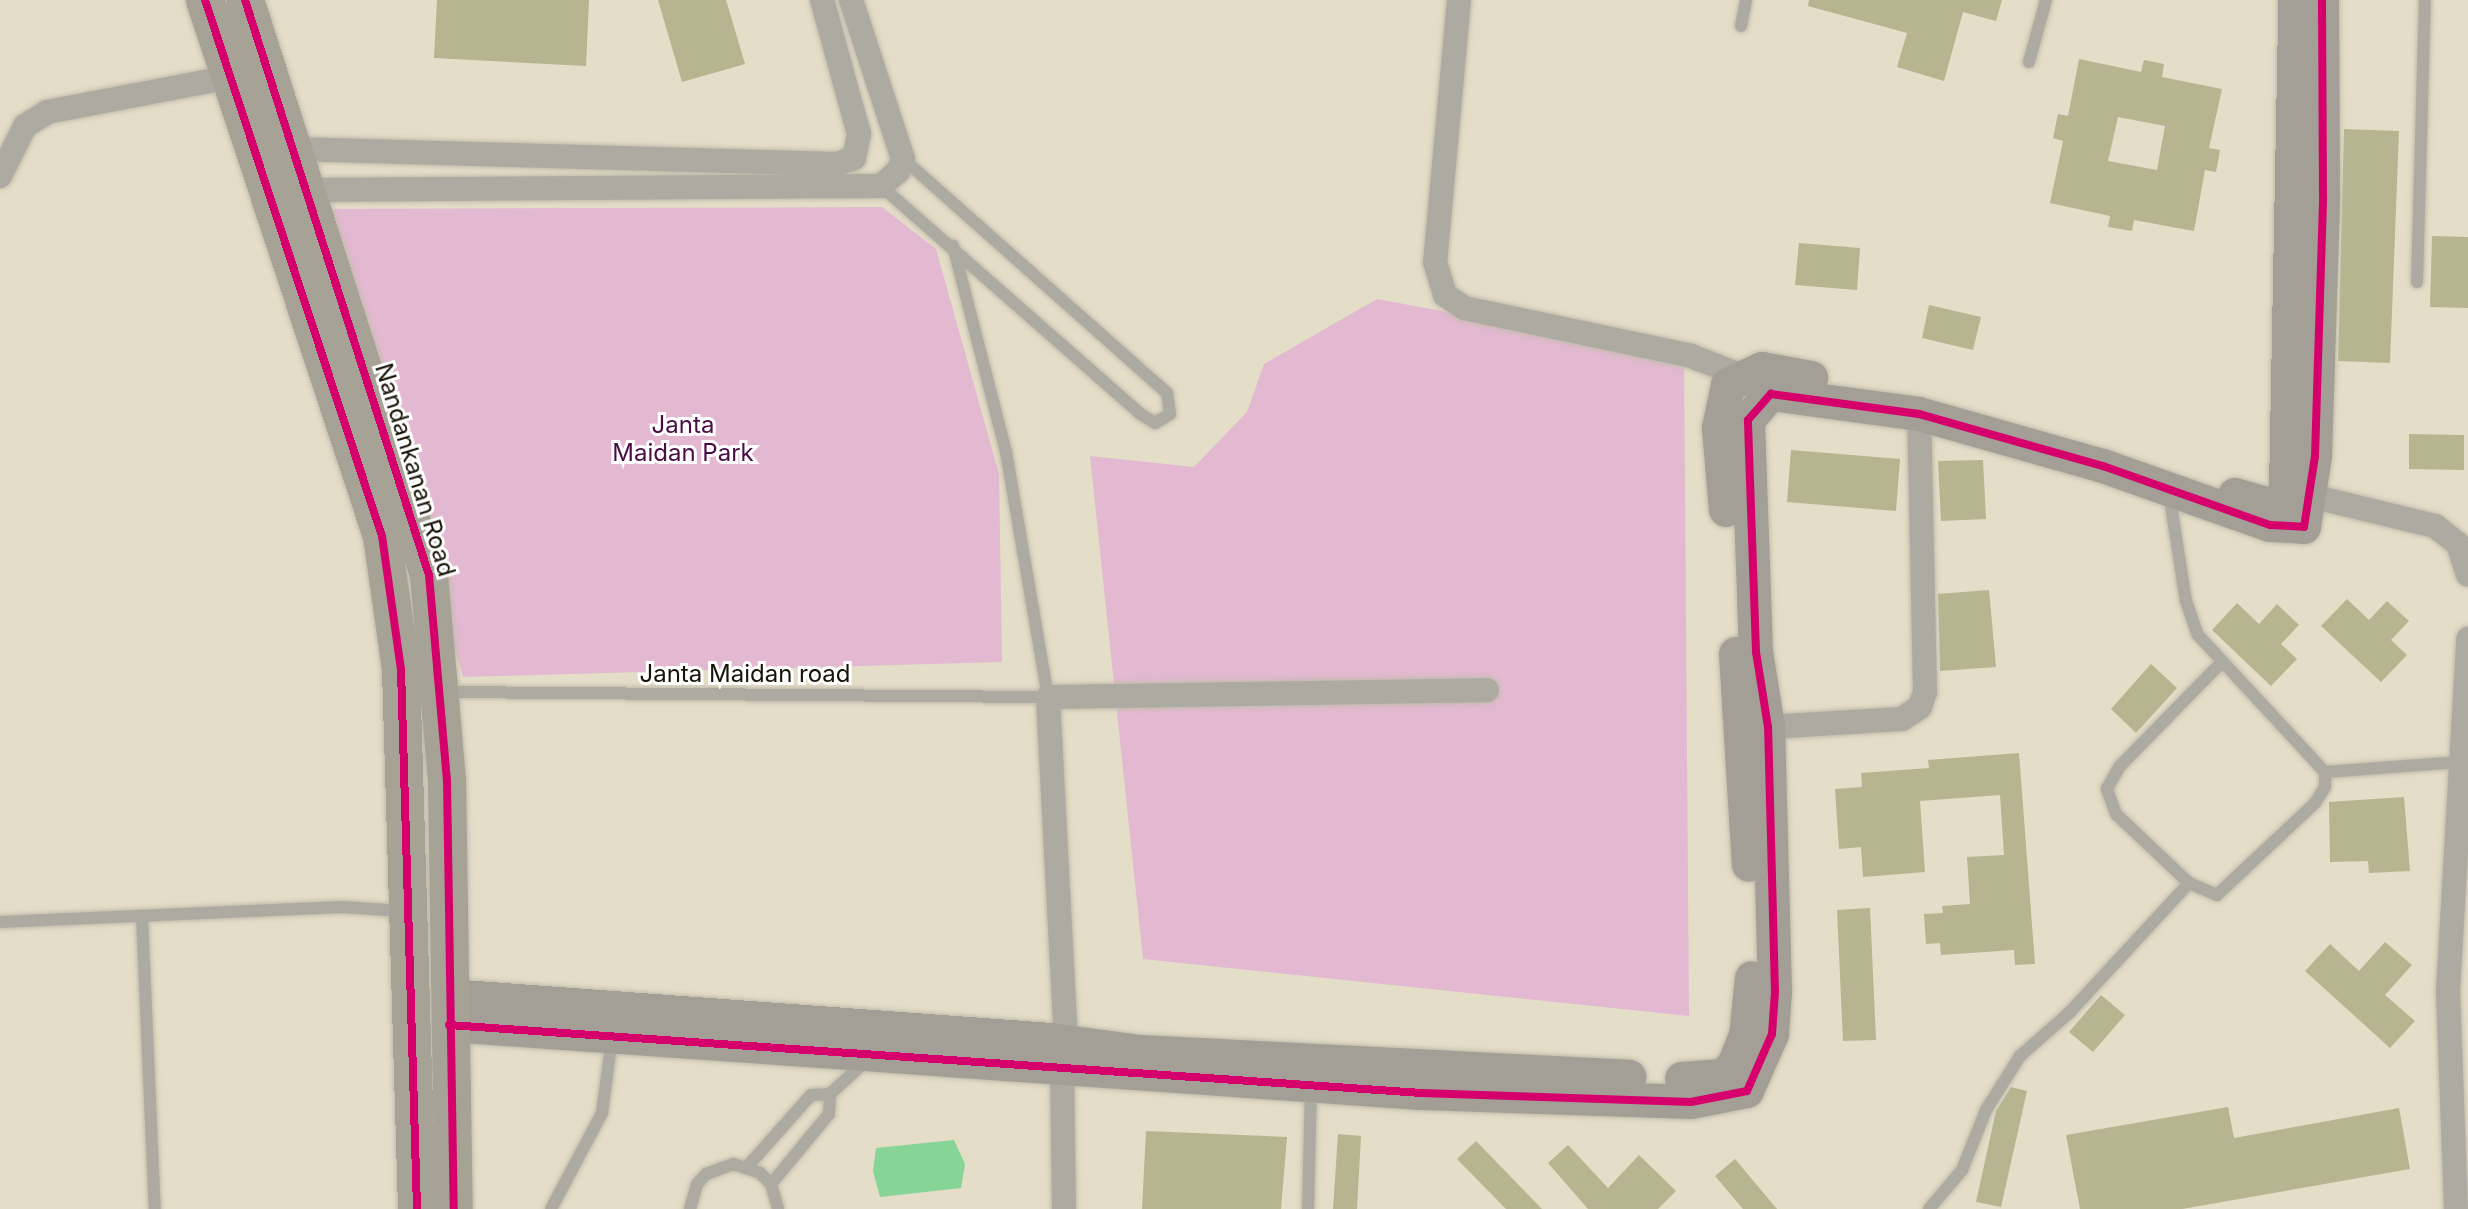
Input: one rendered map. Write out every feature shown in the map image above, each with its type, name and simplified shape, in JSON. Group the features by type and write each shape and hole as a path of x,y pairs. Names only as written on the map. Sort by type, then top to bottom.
{"main road":[{"path":"205,0 382,536 401,669 417,1209"},
{"name":"Nandankanan Road","path":"245,0 429,575 442,692 454,1209"}],"street":[{"path":"294,149 837,164 854,158 859,134 822,0"},
{"path":"306,190 881,186 898,171 903,159 851,0"},
{"path":"1459,0 1435,262 1445,295 1464,308 1691,356 1740,375"},
{"path":"449,1010 612,1036 872,1055 1156,1053 1673,1079 1723,1076 1746,1036 1753,989 1743,738 1719,428 1728,385 1740,375 1762,369 1922,398 2084,439 2254,501 2280,502 2286,489 2295,0"},
{"path":"449,1010 1064,1056 1311,1087 1691,1102 1747,1091 1772,1034 1775,992 1768,727 1756,652 1748,420 1771,394 1919,414 2297,530 2307,520 2311,496 2323,196 2322,0"},
{"path":"0,176 25,126 47,112 231,77"},
{"path":"1768,727 1902,719 1920,707 1925,692 1919,414"},
{"path":"2311,496 2435,526 2458,544 2468,574"},
{"path":"2456,1209 2448,991 2468,639"},
{"path":"1064,1209 1064,1056 1048,697 1487,690"}],"lane":[{"path":"1741,26 1746,0"},
{"path":"2029,62 2046,0"},
{"path":"2417,282 2425,0"},
{"path":"881,186 953,246 1139,413 1155,423 1170,414 1167,393 903,159"},
{"path":"953,246 1006,452 1048,697"},
{"path":"2168,490 2186,601 2198,635 2220,664 2325,772 2325,787 2315,803 2227,889 2217,895 2189,883 2116,814 2107,789 2120,766 2220,664"},
{"name":"Janta Maidan road","path":"442,692 1048,697"},
{"path":"2325,772 2461,762"},
{"path":"1929,1209 1962,1170 1986,1110 2020,1056 2070,1012 2189,883"},
{"path":"0,922 342,907 409,912"},
{"path":"142,917 155,1209"},
{"path":"551,1209 602,1113 609,1092 612,1036"},
{"path":"747,1167 811,1095 830,1094 872,1055"},
{"path":"1308,1209 1311,1087"},
{"path":"771,1184 829,1114 830,1094"},
{"path":"690,1209 697,1184 706,1174 719,1167 747,1167 771,1184 778,1209"}],"green space":[{"name":"Janta Maidan Park","path":"882,207 936,249 999,474 1002,662 463,677 326,209"},
{"path":"1377,299 1684,356 1689,1016 1143,959 1090,456 1194,467 1247,412 1264,364"}],"shaded area":[{"path":"954,1140 965,1164 961,1188 880,1197 873,1171 876,1148"}],"building":[{"path":"437,0 589,0 586,66 434,58"},
{"path":"658,0 726,0 745,64 682,82"},
{"path":"1809,0 2002,0 1996,21 1963,12 1944,81 1897,67 1907,33 1808,6"},
{"path":"2079,59 2141,72 2144,60 2164,64 2162,77 2222,89 2209,148 2220,150 2216,172 2205,170 2194,231 2134,220 2132,231 2108,227 2110,216 2050,203 2063,141 2053,138 2058,114 2068,116","holes":["2118,117 2165,126 2157,170 2108,161"]},
{"path":"2344,129 2399,131 2390,363 2338,361"},
{"path":"2432,236 2468,237 2468,308 2430,307"},
{"path":"1799,243 1860,248 1857,290 1795,285"},
{"path":"1929,305 1981,317 1973,350 1922,338"},
{"path":"2409,434 2464,435 2464,470 2409,469"},
{"path":"1791,450 1900,459 1896,511 1787,502"},
{"path":"1983,460 1986,519 1941,521 1938,461"},
{"path":"1989,590 1996,667 1940,671 1938,594"},
{"path":"2347,599 2369,620 2387,601 2409,621 2391,640 2407,655 2381,682 2321,626"},
{"path":"2237,603 2259,624 2277,604 2299,625 2281,644 2297,659 2271,686 2212,630"},
{"path":"2151,664 2177,688 2136,733 2111,709"},
{"path":"2019,753 2035,964 2015,965 2014,950 1941,955 1940,943 1926,944 1924,914 1943,913 1942,906 1970,904 1967,857 2004,855 2000,795 1920,801 1925,872 1863,877 1861,847 1839,849 1835,789 1862,787 1861,773 1929,768 1928,760"},
{"path":"2404,797 2410,871 2369,873 2368,861 2330,862 2329,802"},
{"path":"1870,908 1876,1040 1843,1041 1837,910"},
{"path":"2385,942 2412,965 2385,995 2415,1021 2390,1048 2305,971 2330,944 2359,971"},
{"path":"2101,995 2125,1015 2093,1052 2069,1032"},
{"path":"2011,1087 2027,1091 2001,1207 1976,1202 1996,1111"},
{"path":"2228,1107 2234,1138 2399,1108 2410,1169 2182,1209 2080,1209 2066,1135"},
{"path":"1146,1131 1287,1137 1281,1209 1142,1209"},
{"path":"1338,1134 1361,1136 1357,1209 1333,1209"},
{"path":"1476,1141 1542,1209 1506,1209 1457,1159"},
{"path":"1568,1145 1608,1188 1639,1155 1676,1191 1658,1209 1588,1209 1548,1163"},
{"path":"1735,1159 1777,1209 1743,1209 1715,1176"}],"cycle path":[{"path":"205,0 382,536 401,669 417,1209"},
{"path":"245,0 429,575 447,781 454,1209"},
{"path":"449,1025 1421,1093 1691,1102 1747,1091 1772,1034 1775,992 1768,727 1756,652 1748,420 1771,394 1919,414 2103,466 2270,525 2304,527 2315,456 2323,196 2322,0"}]}
